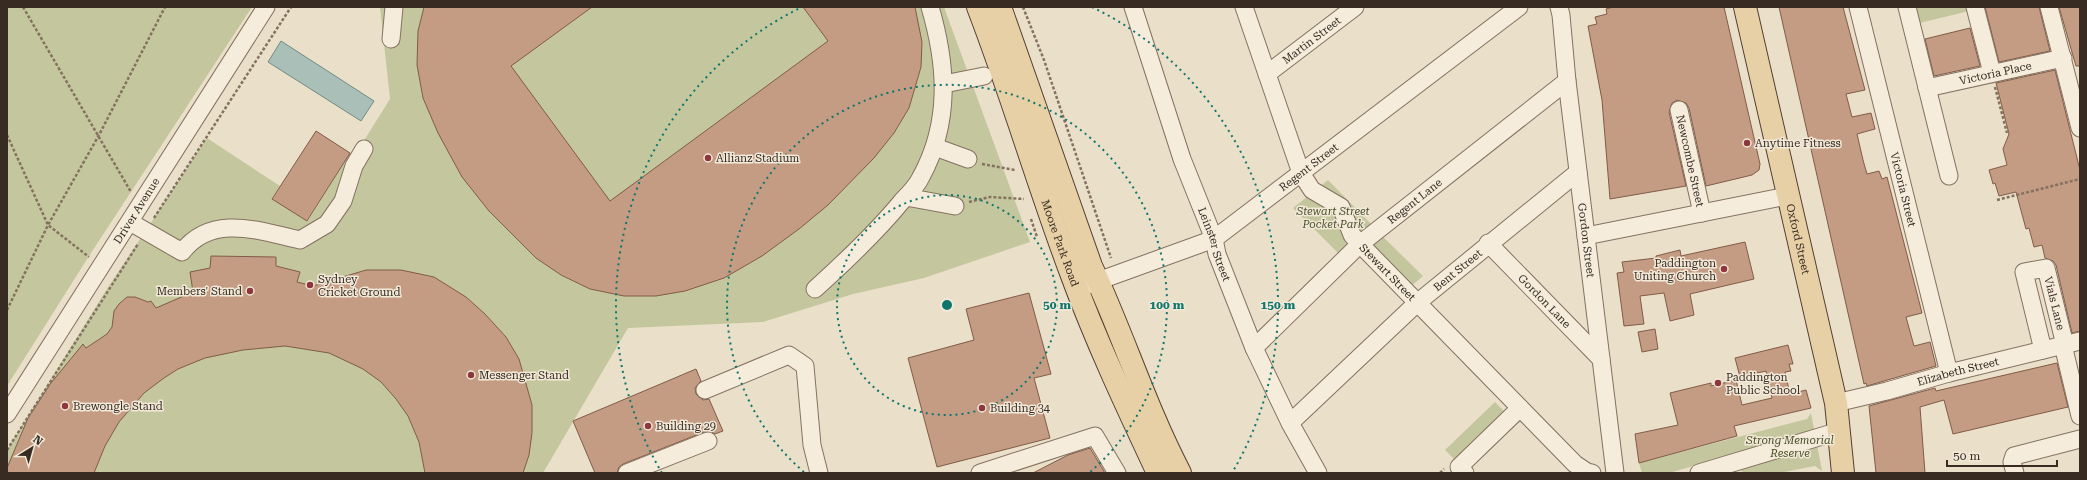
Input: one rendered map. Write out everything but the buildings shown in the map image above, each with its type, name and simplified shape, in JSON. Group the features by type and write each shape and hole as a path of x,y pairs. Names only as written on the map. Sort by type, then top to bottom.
{"main road":[{"name":"Moore Park Road","path":"978,7 1077,288 1124,401 1158,473"},
{"name":"Moore Park Road","path":"1000,7 1088,259 1127,355 1180,473"},
{"name":"Oxford Street","path":"1745,7 1787,196 1842,402 1838,430 1843,473"},
{"name":"Oxford Street","path":"1759,7 1856,473"}],"street":[{"name":"Driver Avenue","path":"7,414 266,7"},
{"path":"391,39 394,7"},
{"path":"815,289 882,226 921,179 936,147 944,84 939,39 930,7"},
{"name":"Leinster Street","path":"1133,7 1182,159 1214,239 1217,254 1254,348 1290,423 1318,473"},
{"name":"Stewart Street","path":"1244,7 1301,173 1312,190 1341,207 1352,235 1360,244 1574,464 1587,472 1592,473"},
{"name":"Martin Street","path":"1267,74 1355,7"},
{"name":"Regent Street","path":"1077,288 1214,239 1519,7"},
{"name":"Gordon Street","path":"1559,7 1614,473"},
{"name":"Victoria Street","path":"1858,7 1949,373"},
{"path":"1907,7 1949,176"},
{"path":"1975,7 1992,73"},
{"path":"2049,7 2080,128"},
{"name":"Victoria Place","path":"1927,88 2063,58"},
{"path":"944,84 984,76"},
{"name":"Regent Lane","path":"1254,348 1360,244 1567,81"},
{"name":"Newcombe Street","path":"1679,110 1702,213"},
{"path":"936,147 968,159"},
{"path":"130,222 182,252 187,246 206,231 231,227 300,240 327,224 339,207 343,201 354,166 364,149"},
{"name":"Bent Street","path":"1290,423 1417,303 1578,172"},
{"name":"Newcombe Street","path":"1586,236 1787,196"},
{"path":"906,197 955,206"},
{"name":"Gordon Lane","path":"1488,244 1601,359"},
{"name":"Vials Lane","path":"2043,350 2024,272 2046,268 2070,344"},
{"path":"2070,344 2080,416"},
{"name":"Elizabeth Street","path":"1842,402 1949,373 2070,344"},
{"path":"705,390 789,355 805,366 812,445 819,473"},
{"path":"1465,473 1459,467 1520,408"},
{"path":"1699,473 1733,468 1838,430"},
{"path":"984,473 1095,436 1117,473"},
{"path":"2015,473 2012,462 2014,456 2080,439"},
{"path":"627,473 708,441"}],"path":[{"path":"23,7 140,206"},
{"path":"7,310 48,225 99,135 165,7"},
{"path":"1023,7 1044,60 1111,258"},
{"path":"1992,73 2007,133"},
{"path":"7,135 48,225 101,267"},
{"path":"985,165 1015,170"},
{"path":"1997,200 2080,179"},
{"path":"955,206 990,197 1024,199"}],"green space":[{"path":"7,7 252,7 89,256 7,386"},
{"path":"380,7 944,7 1030,242 924,278 853,294 763,322 628,328 543,473 7,473 7,450 105,292 207,138 280,186 272,198 308,221 350,153 355,155 390,99"},
{"path":"1915,7 1972,7 1973,10 1920,23"},
{"name":"Stewart Street Pocket Park","path":"1328,180 1373,226 1340,255 1293,208"},
{"path":"1379,233 1423,276 1409,288 1367,244"},
{"path":"1495,402 1507,414 1457,462 1445,450"},
{"name":"Strong Memorial Reserve","path":"1811,413 1822,471 1815,466 1779,473 1742,473 1741,464 1724,457 1669,473 1642,473 1639,463 1807,419"}],"water":[{"path":"281,41 374,101 361,121 268,62"}],"place":[{"name":"Anytime Fitness","path":"1747,143"},
{"name":"Allianz Stadium","path":"708,158"},
{"name":"Paddington Uniting Church","path":"1724,269"},
{"name":"Sydney Cricket Ground","path":"310,285"},
{"name":"Members' Stand","path":"250,291"},
{"name":"Messenger Stand","path":"471,375"},
{"name":"Paddington Public School","path":"1718,383"},
{"name":"Brewongle Stand","path":"65,406"},
{"name":"Building 34","path":"982,408"},
{"name":"Building 29","path":"648,426"}]}
